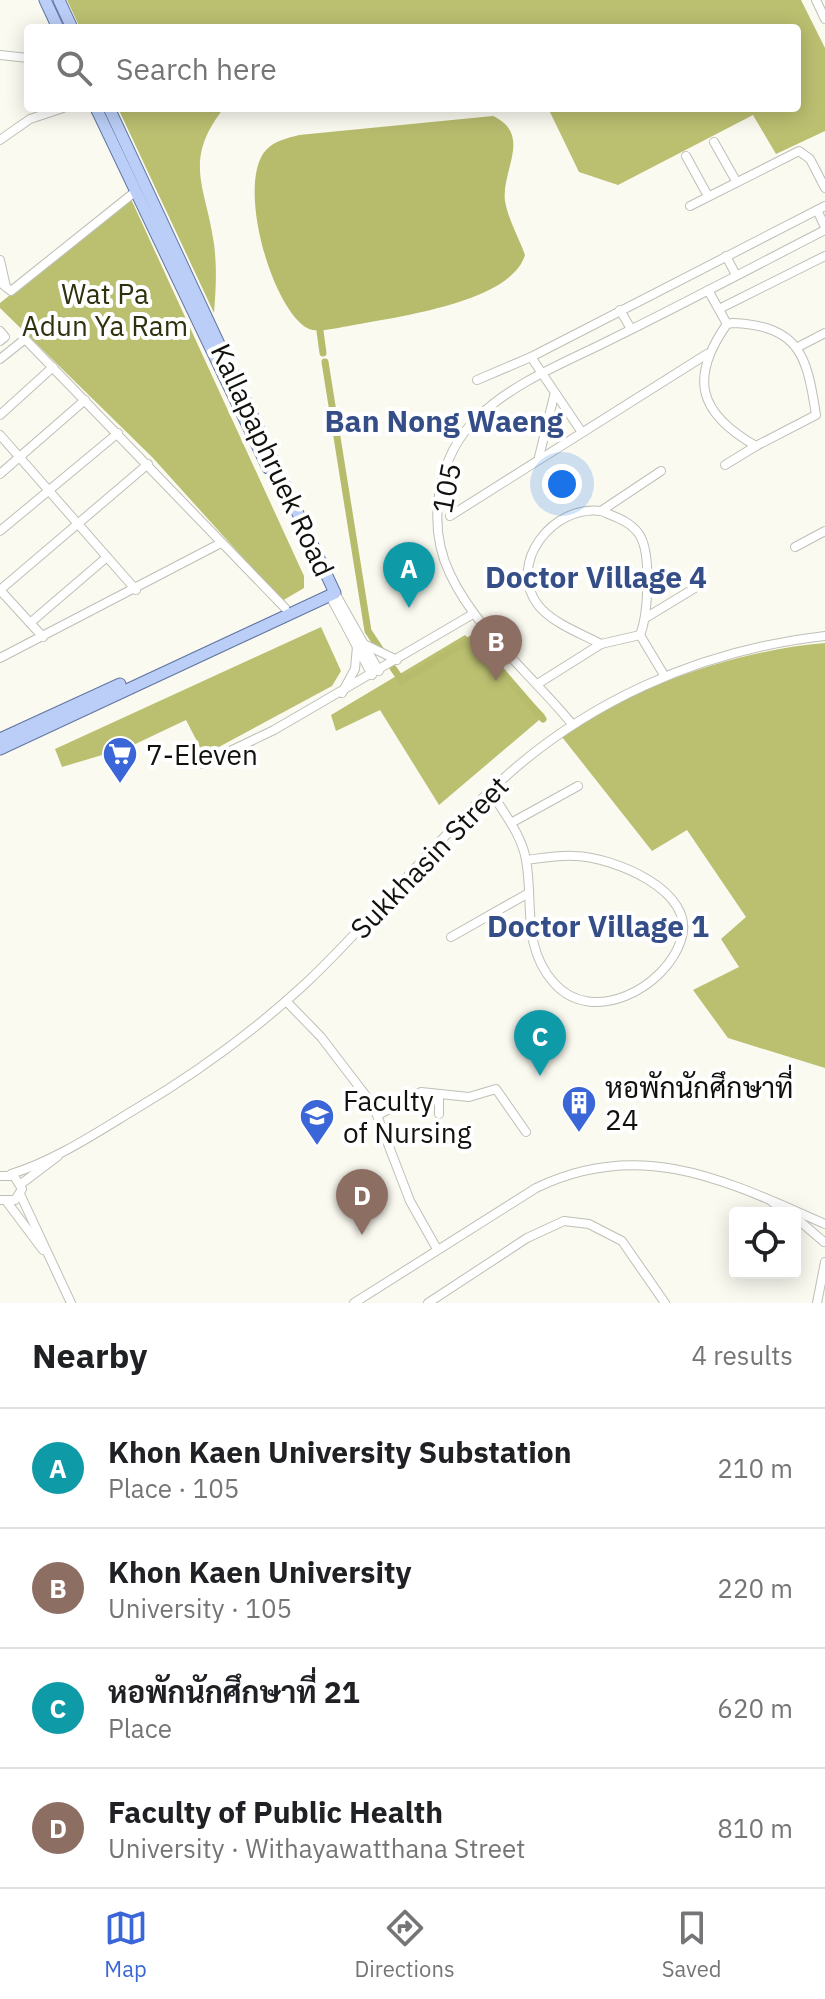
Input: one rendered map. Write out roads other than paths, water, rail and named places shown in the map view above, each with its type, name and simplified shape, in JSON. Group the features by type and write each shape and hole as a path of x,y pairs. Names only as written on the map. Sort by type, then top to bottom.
{"main road":[{"path":"45,0 56,24"},
{"path":"59,0 70,24"},
{"name":"Kallapaphruek Road","path":"98,112 179,271"},
{"name":"Kallapaphruek Road","path":"111,112 179,271 331,592"},
{"name":"Kallapaphruek Road","path":"0,739 285,608 331,592"},
{"name":"Kallapaphruek Road","path":"0,749 331,592"}],"street":[{"path":"816,0 825,19"},
{"path":"0,55 24,58"},
{"path":"0,140 30,119 51,112"},
{"path":"714,142 736,181"},
{"path":"690,206 794,152 803,151 825,188"},
{"path":"686,156 708,196"},
{"path":"0,260 3,285 11,291 136,191"},
{"path":"477,380 531,357 821,208 825,229"},
{"name":"105","path":"572,724 539,683 473,614 449,572 439,538 438,506 443,476 455,447 477,417 541,375 825,229"},
{"path":"726,256 736,275"},
{"path":"721,308 825,256"},
{"path":"708,290 721,308 727,324"},
{"path":"620,310 631,329"},
{"path":"725,465 820,414 798,347 786,336 766,326 727,324"},
{"path":"450,516 539,457 707,354 727,324"},
{"path":"0,331 5,337 0,341"},
{"path":"798,347 825,333"},
{"path":"0,359 25,339 285,608"},
{"path":"707,354 705,394 711,409 720,421 756,446"},
{"path":"531,357 554,396 581,431"},
{"path":"0,415 53,367"},
{"path":"539,457 554,396"},
{"path":"0,474 85,400"},
{"path":"0,531 118,433"},
{"path":"0,435 136,590"},
{"path":"43,637 0,590 148,464"},
{"path":"601,511 661,471"},
{"path":"601,644 544,612 530,589 527,569 529,558 550,527 590,510 627,521 640,535 644,547 647,617 640,635"},
{"path":"795,547 825,531"},
{"path":"0,658 136,590 221,543"},
{"path":"30,623 107,557"},
{"path":"647,617 703,583"},
{"path":"331,592 376,673"},
{"path":"203,764 342,693 473,614"},
{"path":"539,683 601,644 640,635"},
{"path":"640,635 664,675"},
{"name":"Sukkhasin Street","path":"68,1148 187,1078 286,1001 490,790 572,724 664,675 714,658 789,640 825,636"},
{"path":"360,643 397,660"},
{"path":"342,693 355,669 360,643"},
{"path":"511,823 578,786"},
{"path":"490,790 511,823 526,860 532,935 543,968 560,990 573,996 608,1001 638,992 663,971 681,940 684,924 667,894 617,862 576,856 526,860"},
{"path":"451,937 527,894"},
{"path":"286,1001 349,1070 378,1115 410,1201 437,1249"},
{"path":"378,1115 421,1092 469,1097 496,1089 526,1132"},
{"path":"439,1094 439,1114"},
{"path":"0,1176 68,1148"},
{"path":"48,1257 4,1201 68,1148"},
{"path":"354,1303 536,1188 591,1167 645,1164 708,1177 825,1224"},
{"path":"11,1174 21,1189 48,1257 71,1303"},
{"path":"769,1199 780,1207"},
{"path":"428,1303 527,1238 564,1221 589,1224 622,1241 665,1303"},
{"path":"801,1222 824,1243 825,1261 818,1303"},
{"path":"818,1303 825,1293"}],"waterway":[{"path":"320,331 323,353"},
{"path":"325,362 368,631 382,652"},
{"path":"393,668 402,681 473,638 543,719"}],"place":[{"name":"Khon Kaen University Substation","path":"409,608"},
{"name":"Khon Kaen University","path":"496,681"},
{"name":"7-Eleven","path":"120,785"},
{"name":"หอพักนักศึกษาที่ 21","path":"540,1076"},
{"name":"หอพักนักศึกษาที่ 24","path":"579,1134"},
{"name":"Faculty of Nursing","path":"317,1147"},
{"name":"Faculty of Public Health","path":"362,1235"}],"district":[{"name":"Ban Nong Waeng","path":"444,420"},
{"name":"Doctor Village 4","path":"596,576"},
{"name":"Doctor Village 1","path":"598,925"}],"park label":[{"name":"Wat Pa Adun Ya Ram","path":"105,309"}]}
